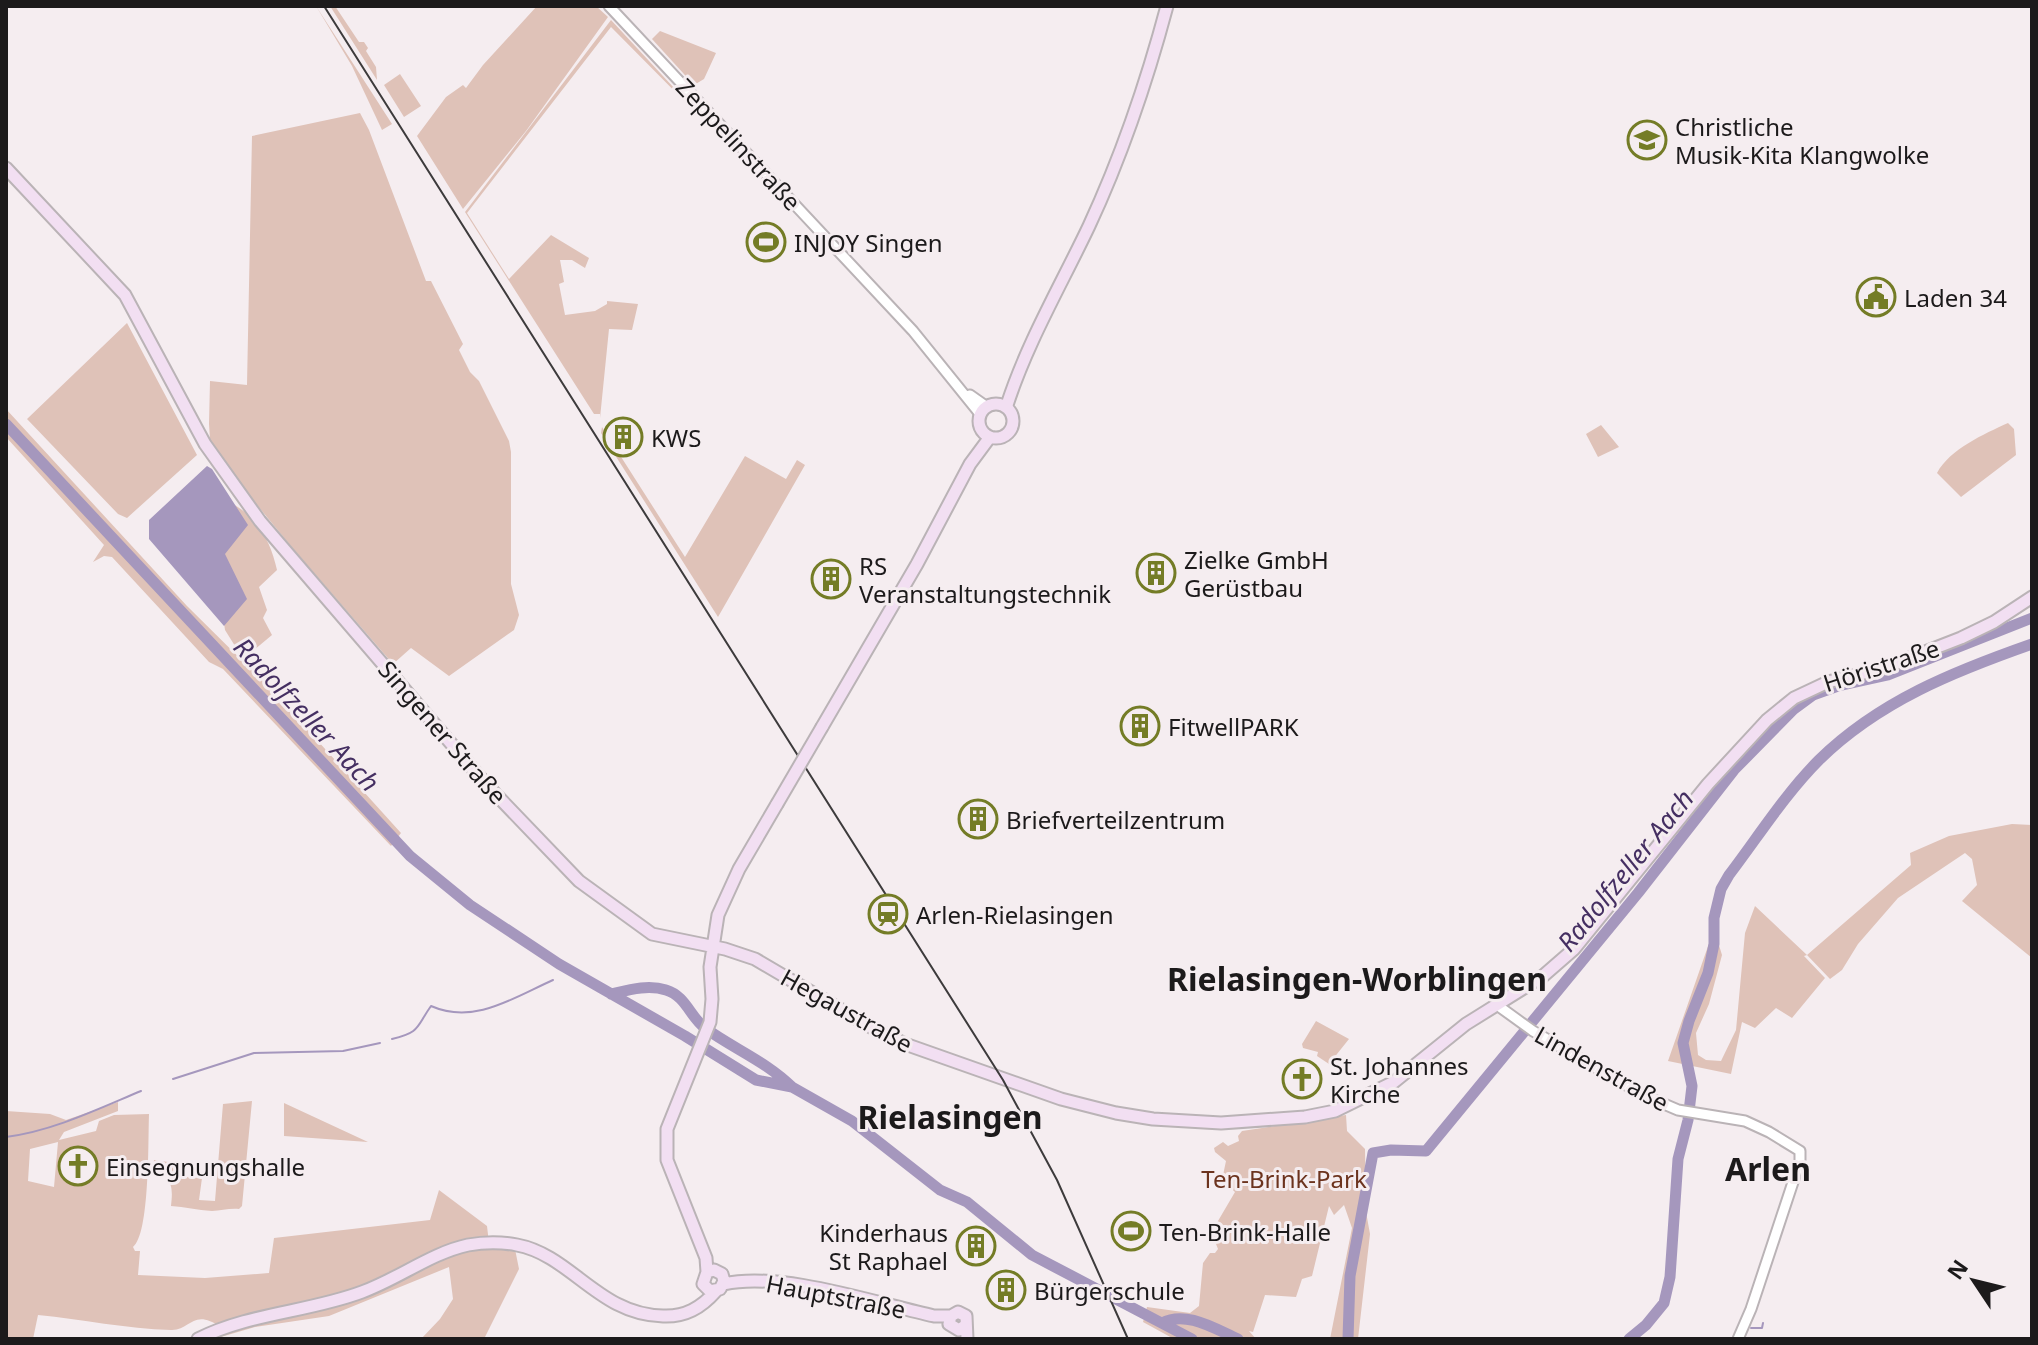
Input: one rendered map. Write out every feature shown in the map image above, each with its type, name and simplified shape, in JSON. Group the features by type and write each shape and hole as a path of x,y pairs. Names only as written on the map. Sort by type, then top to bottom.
{"main road":[{"path":"993,408 1007,405 1018,372 1065,278 1113,170 1141,95 1167,6"},
{"name":"Singener Straße","path":"6,168 125,295 216,461 260,521 485,783 579,881 652,934 712,947"},
{"path":"198,1339 230,1326 311,1308 363,1292 462,1247 499,1243 527,1247 546,1255 595,1292 631,1311 671,1316 690,1312 702,1305 715,1280 675,1183 665,1146 669,1121 712,1015 712,947 722,902 929,543 985,433 993,408"},
{"path":"985,433 1004,436 1011,429 1013,421 993,408"},
{"name":"Höristraße","path":"1708,784 1778,710 1810,688 1884,668 1948,643 1994,622 2032,597"},
{"name":"Hegaustraße","path":"712,947 755,959 905,1044 1061,1099 1116,1113 1172,1120 1250,1123 1335,1111 1394,1082 1466,1024 1543,976 1574,949 1708,784"},
{"name":"Hauptstraße","path":"715,1280 790,1284 934,1316 959,1329"}],"street":[{"name":"Zeppelinstraße","path":"609,6 913,331 964,391 993,408"},
{"name":"Lindenstraße","path":"1497,1005 1533,1031 1641,1094 1689,1112 1745,1121 1800,1151 1800,1161 1755,1298 1738,1339"}],"green space":[{"path":"316,6 392,124 382,130 352,66"},
{"path":"330,6 335,6 359,42 364,42 368,48 366,51 376,67 377,80"},
{"path":"537,6 596,6 608,17 526,131 463,209 417,136 446,97 463,85 466,88"},
{"path":"611,20 713,130 611,27 467,213 509,279 551,235 589,258 585,268 572,260 560,260 564,282 559,284 565,315 595,311 607,301 638,304 632,330 609,329 600,418 600,414 594,414 465,212"},
{"path":"660,31 716,53 704,79 694,85 652,39"},
{"path":"400,74 421,106 404,117 384,85"},
{"path":"360,113 426,281 431,281 463,344 459,350 470,372 479,381 509,441 511,452 511,584 519,615 514,630 449,676 411,648 393,664 238,482 210,439 210,381 247,385 252,136"},
{"path":"127,323 197,455 127,518 118,514 27,419"},
{"path":"6,409 187,606 270,688 401,833 391,846 223,669 209,662 112,557 104,556 93,562 104,545 6,437"},
{"path":"2008,423 2014,429 2016,455 1961,497 1937,473 1959,450"},
{"path":"1601,425 1619,447 1598,457 1586,434"},
{"path":"602,427 685,557 745,456 786,479 797,460 805,465 718,617 601,433"},
{"path":"233,504 250,516 262,532 277,570 259,587 267,610 263,618 272,635 248,655 235,646 225,630 210,527"},
{"path":"2012,824 2032,825 2032,958 1962,901 1977,885 1972,859 1965,853 1898,898 1858,944 1842,970 1830,979 1807,955 1911,865 1910,853 1949,836"},
{"path":"1755,906 1807,955 1804,956 1825,978 1792,1018 1776,1008 1755,1028 1742,1022 1731,1074 1668,1061 1714,929 1722,955 1709,1004 1696,1033 1698,1055 1706,1060 1721,1061 1736,1030 1745,933"},
{"path":"1316,1021 1349,1039 1329,1064 1317,1056 1318,1052 1303,1048 1302,1044"},
{"path":"252,1101 242,1206 239,1209 212,1211 171,1206 170,1184 165,1176 153,1171 154,1160 175,1163 174,1176 202,1178 199,1200 215,1201 223,1104"},
{"path":"118,1102 118,1111 64,1132 59,1140 96,1131 99,1121 114,1115 149,1114 143,1224 133,1247 135,1251 140,1251 138,1275 205,1278 269,1273 274,1238 430,1220 439,1190 487,1226 489,1243 514,1244 519,1269 484,1339 421,1339 453,1299 449,1267 329,1316 255,1327 214,1339 208,1334 222,1328 204,1320 171,1330 38,1315 33,1339 6,1339 6,1111 50,1114 66,1120","holes":["58,1142 54,1187 28,1181 30,1149"]},
{"path":"284,1103 368,1142 284,1136"},
{"name":"Ten-Brink-Park","path":"1346,1115 1347,1131 1365,1149 1366,1212 1370,1234 1358,1339 1330,1339 1352,1228 1344,1205 1334,1215 1329,1206 1312,1276 1302,1279 1296,1297 1265,1295 1253,1332 1249,1331 1256,1339 1174,1339 1143,1322 1147,1307 1190,1313 1199,1306 1203,1263 1210,1253 1218,1249 1208,1238 1235,1192 1222,1180 1226,1161 1214,1148 1223,1142 1228,1146 1239,1141 1242,1131"}],"shaded area":[{"path":"207,466 248,525 225,554 247,599 224,626 149,539 149,520"}],"waterway":[{"name":"Radolfzeller Aach","path":"6,424 410,856 470,905 559,964 756,1080 792,1087 852,1121 940,1190 967,1202 1032,1255 1192,1339"},
{"name":"Radolfzeller Aach","path":"1348,1339 1350,1276 1373,1153 1426,1151 1638,893 1734,770 1794,709 1813,695 1888,675 2032,618"},
{"name":"Radolfzeller Aach","path":"1629,1339 1646,1325 1664,1303 1670,1277 1678,1159 1688,1120 1692,1086 1683,1043 1708,973 1714,944 1714,918 1721,889 1729,875 1795,787 1842,739 1892,704 1919,690 2032,644"},
{"path":"392,1039 413,1031 431,1006 447,1011 478,1011 553,980"},
{"name":"Radolfzeller Aach","path":"611,994 645,988 659,988 673,993 705,1028 772,1070 792,1087"},
{"path":"173,1079 254,1053 343,1051 380,1043"},
{"path":"6,1137 58,1125 141,1091"},
{"name":"Radolfzeller Aach","path":"1162,1323 1191,1320 1238,1339"},
{"path":"1751,1328 1762,1328 1763,1323"}],"railway":[{"path":"324,6 1003,1080 1057,1180 1128,1339"}],"place":[{"name":"Christliche Musik-Kita Klangwolke","path":"1647,140"},
{"name":"INJOY Singen","path":"766,242"},
{"name":"Laden 34","path":"1876,297"},
{"name":"KWS","path":"623,437"},
{"name":"Zielke GmbH Gerüstbau","path":"1156,573"},
{"name":"RS Veranstaltungstechnik","path":"831,579"},
{"name":"FitwellPARK","path":"1140,726"},
{"name":"Briefverteilzentrum","path":"978,819"},
{"name":"Arlen-Rielasingen","path":"888,914"},
{"name":"St. Johannes Kirche","path":"1302,1079"},
{"name":"Einsegnungshalle","path":"78,1166"},
{"name":"Ten-Brink-Halle","path":"1131,1231"},
{"name":"Kinderhaus St Raphael","path":"976,1246"},
{"name":"Bürgerschule","path":"1006,1290"}],"district":[{"name":"Rielasingen-Worblingen","path":"1357,978"},
{"name":"Rielasingen","path":"950,1116"},
{"name":"Arlen","path":"1768,1168"}]}
